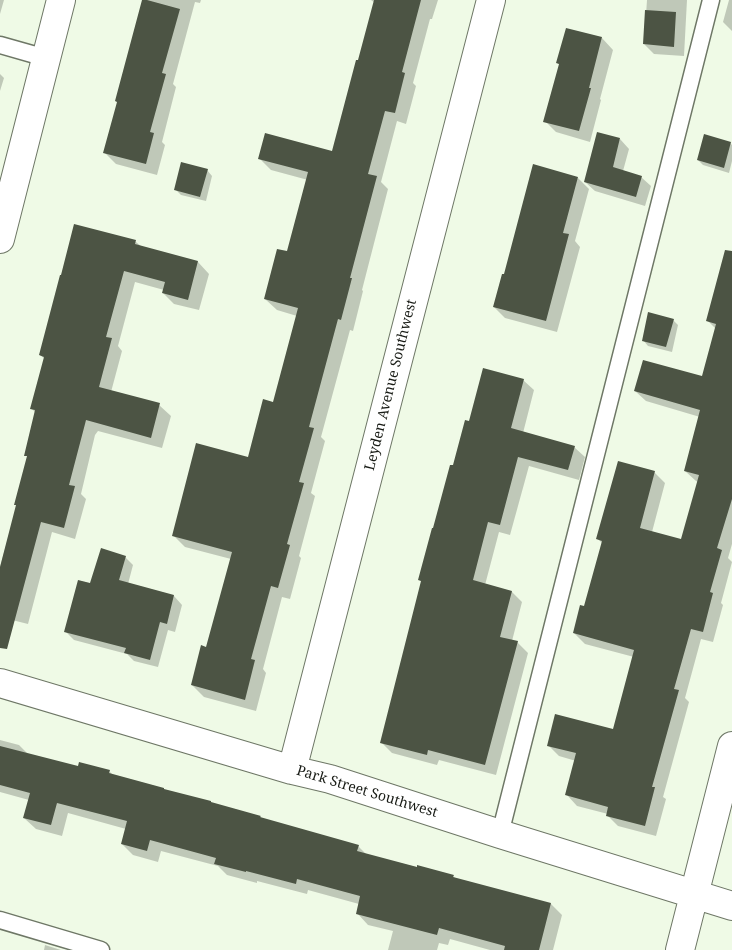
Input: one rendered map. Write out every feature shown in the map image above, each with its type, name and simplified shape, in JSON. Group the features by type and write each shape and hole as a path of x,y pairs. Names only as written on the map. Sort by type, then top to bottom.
{"street":[{"path":"0,239 61,0"},
{"name":"Leyden Avenue Southwest","path":"292,770 490,0"},
{"name":"Park Street Southwest","path":"0,683 292,770 330,779 732,906"},
{"path":"680,950 732,746"}],"lane":[{"path":"500,834 711,0"},
{"path":"0,45 46,58"},
{"path":"0,920 101,950"}],"building":[{"path":"142,0 180,9 162,73 166,74 150,132 154,133 146,164 103,153"},
{"path":"374,0 421,0 402,72 405,73 395,113 385,111 368,174 377,176 341,320 338,319 309,427 314,428 299,482 304,483 287,544 290,545 278,588 271,586 251,659 255,660 245,700 191,685 201,645 206,647 232,552 172,536 196,443 248,457 263,399 273,402 298,308 264,299 277,249 287,251 308,172 258,159 265,133 332,151"},
{"path":"645,10 676,12 674,47 643,44"},
{"path":"566,28 602,37 579,131 543,122 559,64 556,63"},
{"path":"597,132 620,138 613,167 642,176 636,197 584,182"},
{"path":"704,134 731,142 724,168 697,160"},
{"path":"181,162 208,169 200,197 174,190"},
{"path":"533,164 578,177 563,233 569,234 546,321 493,307 502,274 504,274"},
{"path":"74,224 136,240 135,244 198,261 188,300 162,293 165,282 124,271 106,337 112,338 99,387 160,403 151,438 86,420 69,485 75,486 64,528 41,522 7,649 0,648 0,567 27,456 24,456 35,410 30,409 44,357 39,355"},
{"path":"725,250 732,251 732,499 717,548 722,550 710,592 713,593 703,632 691,629 674,689 679,690 652,787 655,787 645,826 606,816 608,807 565,795 576,753 547,746 555,714 613,729 634,650 573,633 580,605 584,606 602,541 596,539 618,461 655,471 640,528 681,539 699,475 684,471 700,410 634,391 643,360 702,376 716,324 706,321"},
{"path":"648,312 674,319 666,347 642,341"},
{"path":"483,368 524,379 511,428 575,446 568,470 518,457 500,525 488,522 473,580 512,591 500,637 518,641 485,765 428,750 427,755 380,743 421,581 418,580 432,528 450,465 453,465 465,420 469,421"},
{"path":"101,548 126,556 119,580 174,595 167,624 160,622 150,660 124,653 126,648 64,632 78,580 90,583"},
{"path":"0,746 78,766 79,762 110,770 109,773 359,845 357,851 417,867 417,865 454,875 453,877 551,903 539,950 504,950 505,946 439,928 437,935 356,914 360,896 297,879 296,884 214,864 216,858 150,840 147,851 121,844 127,821 57,803 51,825 23,818 30,793 0,785"}]}
